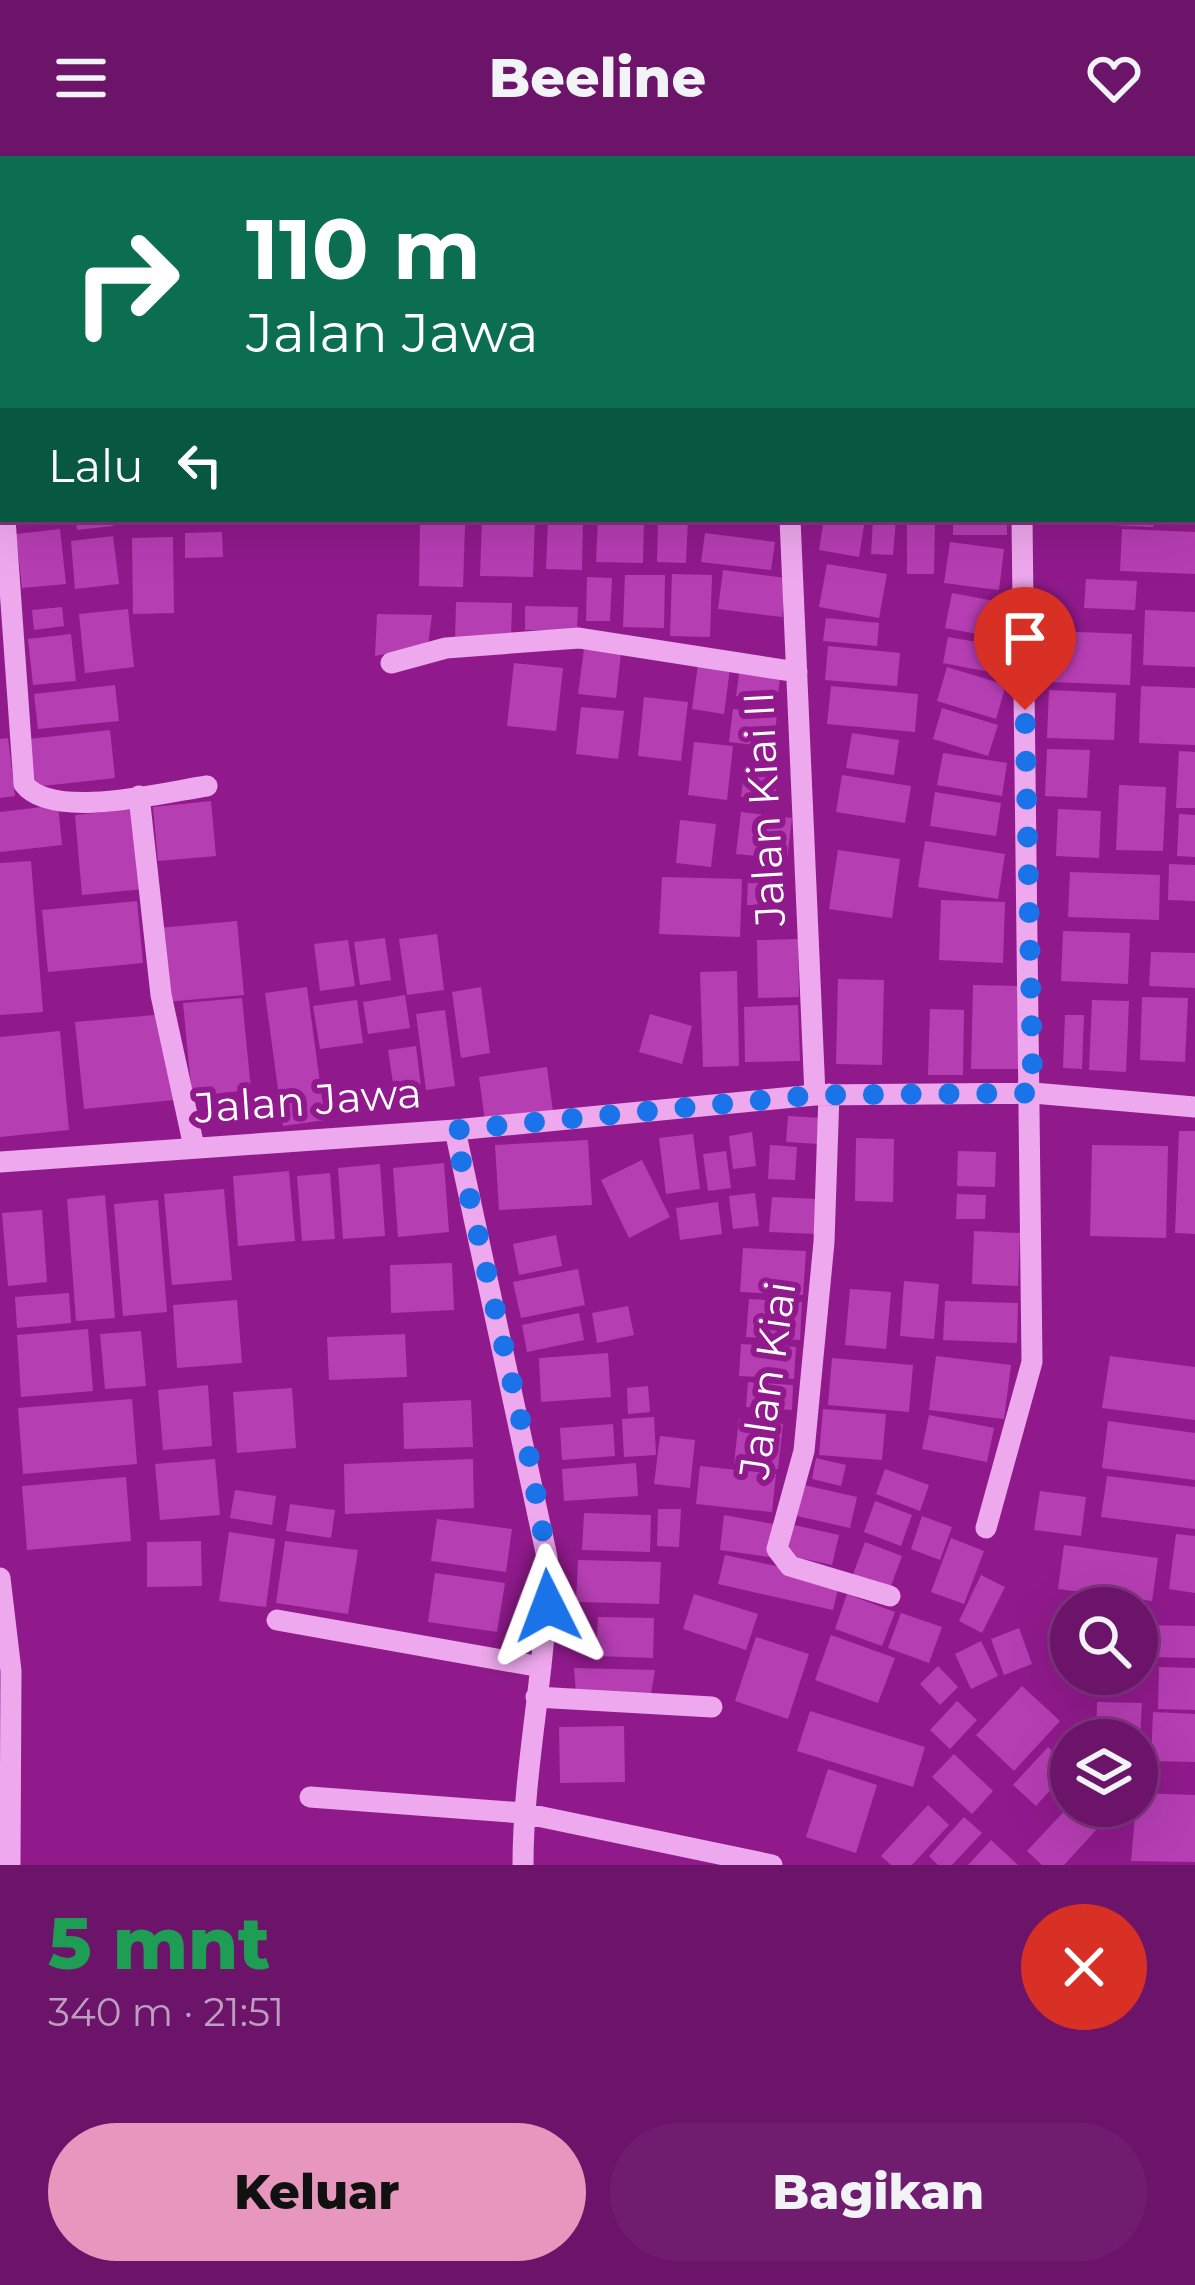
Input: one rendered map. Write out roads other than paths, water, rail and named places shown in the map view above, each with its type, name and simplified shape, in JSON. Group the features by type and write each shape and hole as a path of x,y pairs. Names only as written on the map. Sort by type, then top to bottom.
{"street":[{"path":"5,522 24,784 44,798 97,803 207,786"},
{"name":"Jalan Kiai II","path":"790,522 822,1095"},
{"path":"986,1528 1032,1362 1033,1093 1022,522"},
{"path":"391,663 446,648 579,638 796,672"},
{"path":"139,796 161,994 194,1148"},
{"name":"Jalan Jawa","path":"0,1162 454,1130 822,1095 1033,1093 1195,1107"},
{"name":"Jalan Kiai","path":"822,1095 824,1242 804,1451 777,1549 790,1566 890,1596"},
{"path":"454,1130 547,1557 541,1666 523,1813 523,1865"},
{"path":"0,1578 10,1671 10,1865"},
{"path":"277,1620 541,1666"},
{"path":"536,1697 712,1707"},
{"path":"310,1797 523,1813 772,1865"}]}
